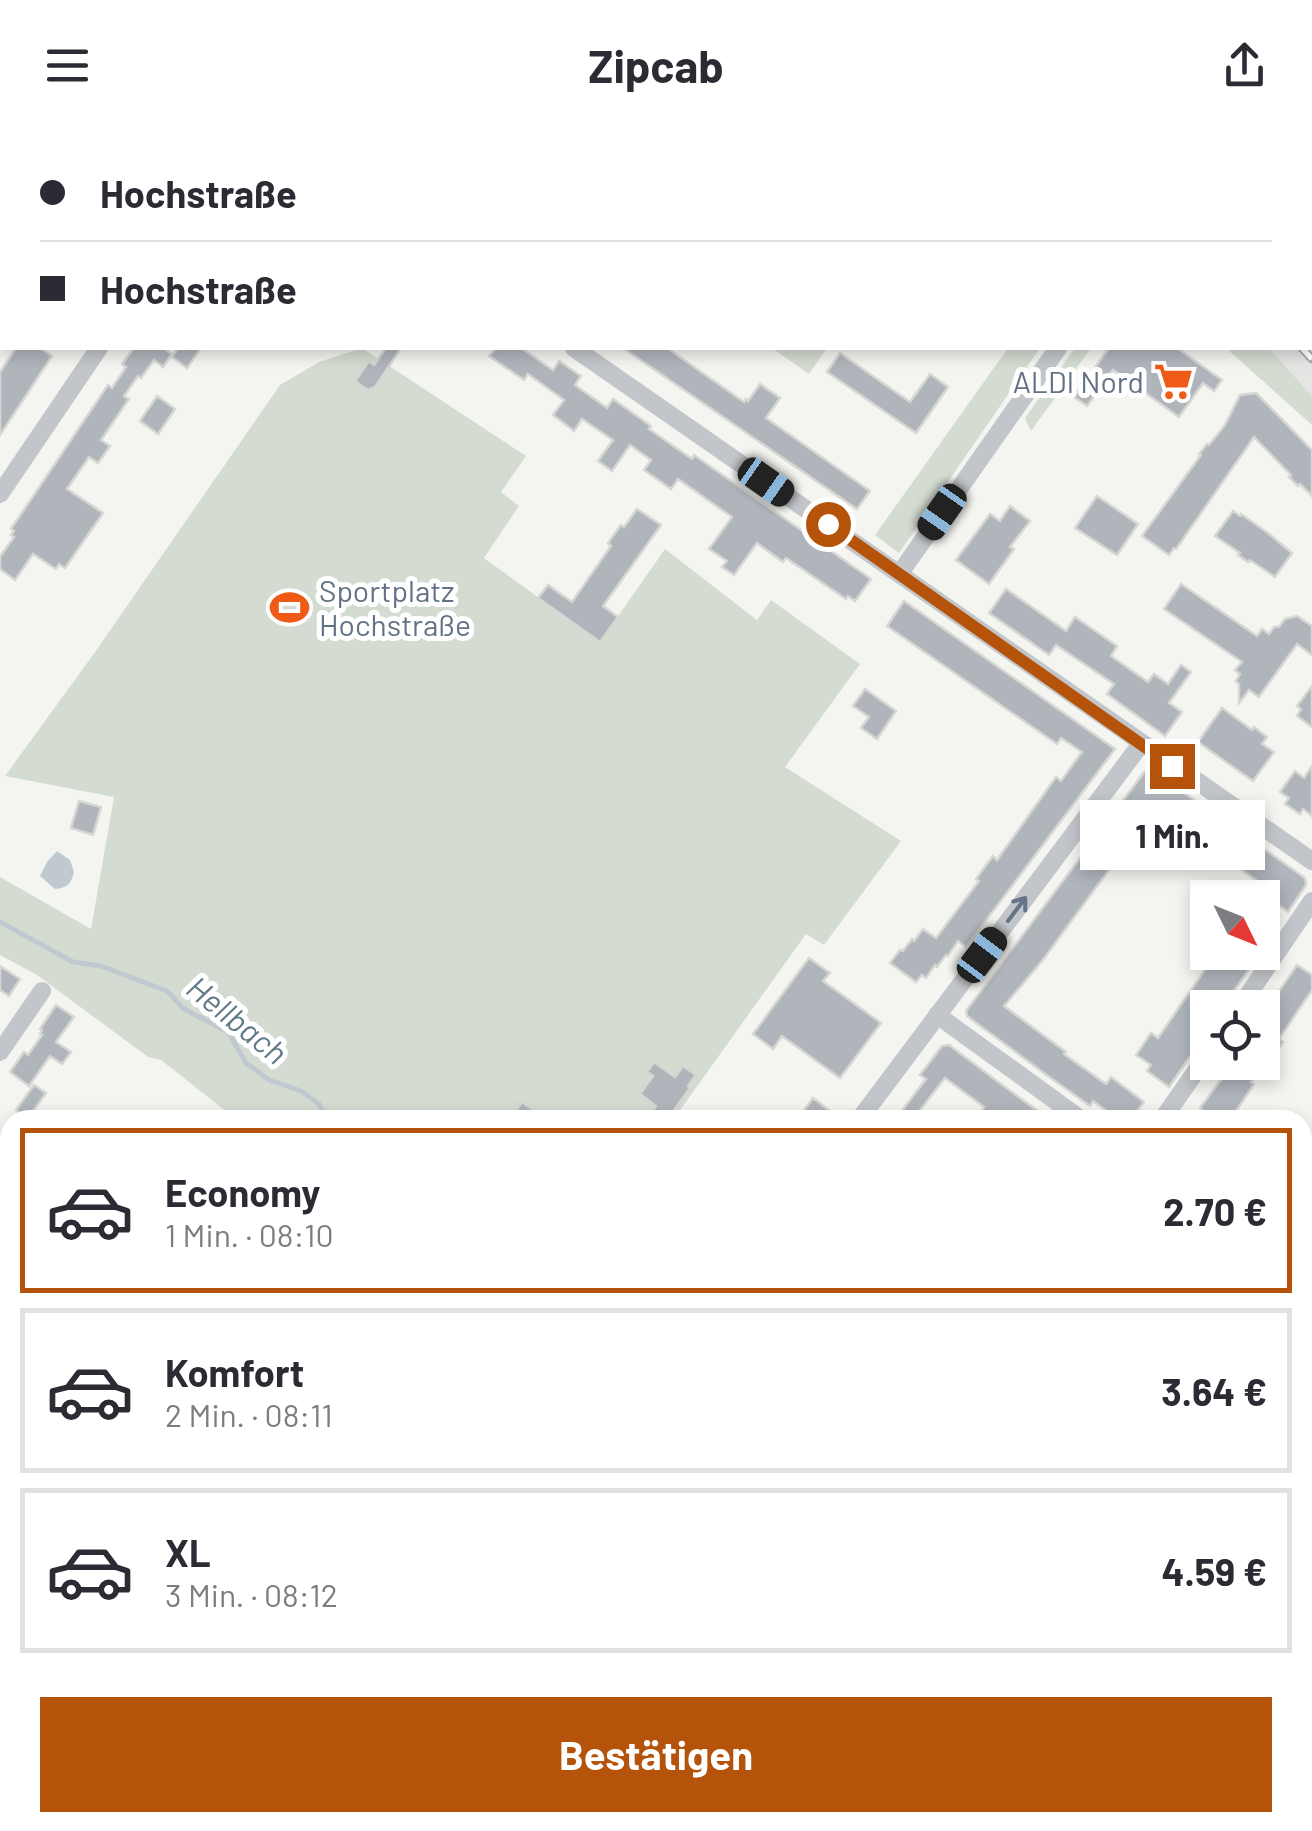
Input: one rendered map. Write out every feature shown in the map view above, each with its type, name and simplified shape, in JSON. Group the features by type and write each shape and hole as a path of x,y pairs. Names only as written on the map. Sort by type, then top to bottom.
{"street":[{"path":"577,350 1312,861"},
{"path":"900,573 1057,350"},
{"path":"0,494 90,351"},
{"path":"866,1110 1141,744"},
{"path":"1251,990 1312,902"},
{"path":"0,1052 42,992"},
{"path":"937,1015 1068,1110"},
{"path":"1169,1110 1190,1080"}],"shaded area":[{"path":"365,350 526,456 501,492 519,506 484,558 600,642 665,549 757,620 771,600 860,664 785,767 901,841 824,945 806,934 680,1110 224,1110 161,1060 148,1057 37,975 0,955 0,877 91,929 114,797 5,776 280,385 319,362"},
{"path":"775,350 826,350 809,374"},
{"path":"1007,350 1039,350 899,553 875,535"},
{"path":"1074,350 1090,350 1031,431 1025,418"},
{"path":"1228,350 1271,350 1312,396 1312,425"},
{"path":"1271,350 1312,350 1312,396"},
{"path":"57,851 70,860 74,872 68,885 55,889 40,876"}],"building":[{"path":"15,350 43,350 52,356 0,435 0,372"},
{"path":"132,350 166,350 172,354 163,367 154,360 141,378 138,376 124,396 129,399 101,440 110,446 98,463 89,457 67,489 103,513 65,568 59,564 56,569 33,554 15,580 0,569 0,557 14,537 11,529 108,385 112,388 126,367 122,364"},
{"path":"177,350 200,350 187,368 172,357"},
{"path":"385,350 400,350 375,387 368,390 355,381 369,361 374,365"},
{"path":"494,350 524,350 553,370 559,361 581,376 575,385 607,408 613,399 692,459 694,455 871,579 855,601 848,596 846,599 757,543 734,575 722,567 727,561 709,549 732,517 678,479 671,489 644,470 651,460 630,445 612,471 598,461 613,440 582,419 574,431 553,415 564,400 528,374 524,380 489,356"},
{"path":"626,350 670,350 744,402 760,384 780,398 766,418 870,491 857,509"},
{"name":"ALDI Nord","path":"1108,350 1180,350 1222,380 1214,391 1203,383 1179,417 1113,370 1087,406 1074,397"},
{"path":"840,353 910,402 930,374 948,387 916,433 827,372"},
{"path":"1256,393 1312,450 1312,496 1289,477 1254,437 1169,555 1142,536 1199,454 1225,425 1240,395"},
{"path":"157,396 175,409 158,434 140,421"},
{"path":"1097,496 1138,524 1117,555 1075,528"},
{"path":"1010,506 1030,521 989,584 956,560 990,514 1000,521"},
{"path":"637,509 661,525 603,606 618,617 600,642 538,598 548,585 572,602 611,546 608,543"},
{"path":"1233,511 1292,553 1275,577 1215,536"},
{"path":"1181,584 1257,636 1262,629 1269,634 1285,619 1297,616 1312,626 1312,655 1297,644 1259,697 1249,690 1239,703 1236,681 1240,674 1235,670 1242,662 1164,609"},
{"path":"1006,589 1066,631 1075,617 1117,646 1111,656 1148,682 1154,674 1168,684 1181,665 1191,672 1169,703 1182,712 1165,736 1107,694 1114,684 1056,645 1049,655 989,613"},
{"path":"904,601 1115,749 966,947 958,941 926,978 922,975 916,982 890,963 923,929 936,938 993,856 997,860 1056,777 1061,781 1082,752 1061,738 1057,744 887,626"},
{"path":"1312,686 1312,727 1297,716 1301,709 1297,706"},
{"path":"865,689 896,711 877,739 861,728 869,717 853,706"},
{"path":"1222,708 1267,737 1262,744 1274,752 1253,781 1198,742"},
{"path":"1312,766 1312,816 1303,809 1300,814 1285,804 1289,798 1280,792 1295,771 1304,778"},
{"path":"1152,770 1305,878 1306,885 1288,912 1280,906 1280,880 1256,880 1151,805 1132,830 1136,833 1004,1006 1106,1084 1111,1077 1144,1102 1138,1110 1105,1110 1093,1101 1090,1106 967,1016 966,1011 1145,771"},
{"path":"79,801 101,807 93,835 71,828"},
{"path":"809,958 830,973 823,981 881,1023 840,1078 782,1036 773,1049 753,1034"},
{"path":"1297,965 1312,975 1312,990 1280,1038 1280,990"},
{"path":"0,966 20,979 9,996 0,990"},
{"path":"1205,970 1248,970 1235,990 1191,990"},
{"path":"1190,991 1190,1056 1169,1087 1147,1071 1151,1065 1136,1055 1151,1033 1158,1038"},
{"path":"56,1005 74,1017 56,1042 71,1052 62,1064 50,1056 29,1086 10,1072 42,1035 40,1029"},
{"path":"949,1045 1037,1110 982,1110 984,1107 945,1078 920,1110 903,1110 926,1079 920,1075 942,1046"},
{"path":"654,1062 675,1077 683,1066 696,1075 674,1110 653,1110 656,1106 640,1094 653,1076 647,1072"},
{"path":"1221,1080 1252,1080 1254,1084 1237,1110 1200,1108"},
{"path":"34,1085 46,1093 34,1110 16,1110"},
{"path":"813,1098 829,1110 804,1110"},
{"path":"522,1102 534,1110 516,1110"}],"waterway":[{"name":"Hellbach","path":"0,922 73,962 101,966 167,991 184,1009 228,1032 246,1063 269,1080 301,1091 322,1110"}],"railway":[{"path":"1304,350 1312,359"}],"place":[{"name":"ALDI Nord","path":"1174,381"},
{"name":"Sportplatz Hochstraße","path":"289,607"}],"route":[{"path":"828,524 1172,766"}]}
